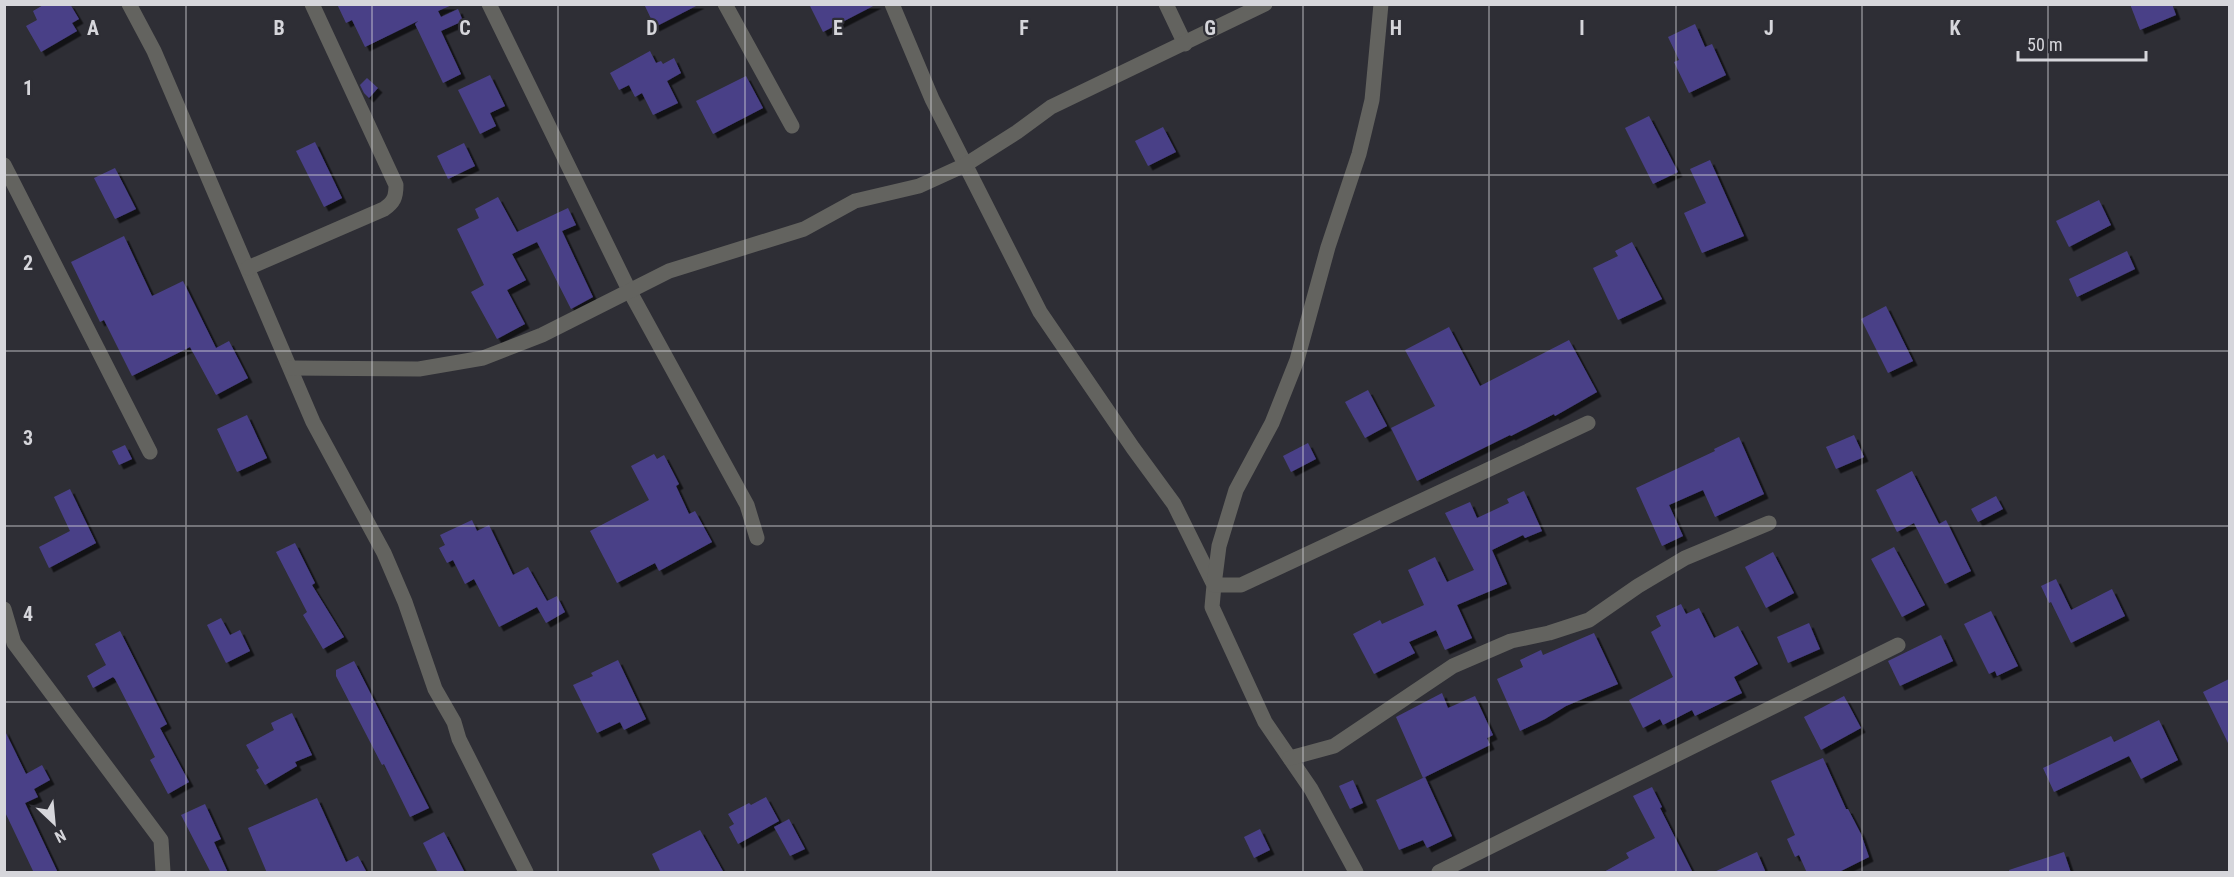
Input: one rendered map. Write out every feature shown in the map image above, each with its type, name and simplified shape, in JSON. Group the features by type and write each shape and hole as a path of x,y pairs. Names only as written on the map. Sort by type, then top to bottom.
{"street":[{"path":"129,4 154,51 313,422 384,553 405,602 435,688 454,722 459,739 526,873"},
{"path":"248,268 384,209 393,203 396,195 396,185 312,4"},
{"path":"489,4 629,290 747,505 757,538"},
{"path":"725,4 792,126"},
{"path":"892,4 932,99 1040,312 1174,504 1214,585"},
{"path":"1166,4 1185,44"},
{"path":"291,368 419,369 483,358 542,335 669,271 804,229 855,201 920,186 965,165 1017,132 1051,106 1265,4"},
{"path":"1356,873 1311,789 1265,722 1212,607 1219,546 1236,490 1272,423 1297,360 1328,247 1359,154 1372,100 1381,4"},
{"path":"4,165 150,452"},
{"path":"1214,585 1241,585 1587,423"},
{"path":"1290,758 1334,746 1453,666 1510,641 1549,633 1589,620 1638,586 1685,558 1768,523"},
{"path":"4,609 9,645 161,840 163,873"},
{"path":"1439,873 1898,645"}],"building":[{"path":"45,4 70,4 79,19 72,23 77,31 41,52 26,26 37,20 33,11"},
{"path":"337,4 452,5 438,11 441,17 458,9 463,21 441,31 461,74 443,83 415,24 418,21 365,47 352,20 346,23"},
{"path":"644,4 700,4 655,27"},
{"path":"809,4 877,4 823,32"},
{"path":"2130,4 2172,4 2176,15 2140,30"},
{"path":"1695,24 1705,47 1712,44 1726,75 1689,93 1674,62 1679,60 1668,37"},
{"path":"650,51 656,63 661,61 663,64 674,58 681,73 667,81 678,103 653,115 642,93 635,97 629,85 619,90 610,73"},
{"path":"490,75 505,106 490,113 496,126 480,134 458,90"},
{"path":"746,76 763,108 713,134 696,101"},
{"path":"367,78 378,88 369,98 360,85"},
{"path":"1649,116 1678,172 1653,184 1625,128"},
{"path":"1163,127 1176,152 1148,166 1135,141"},
{"path":"315,142 342,198 324,207 296,151"},
{"path":"464,143 475,166 448,179 437,156"},
{"path":"1710,160 1744,236 1702,253 1684,213 1706,203 1690,169"},
{"path":"115,168 136,209 115,219 94,178"},
{"path":"498,197 517,232 568,208 576,225 562,231 593,297 571,309 537,242 512,254 526,280 507,290 525,324 497,339 471,292 484,285 457,229 479,218 475,209"},
{"path":"2099,200 2111,225 2069,247 2056,221"},
{"path":"124,236 152,296 183,281 216,348 229,341 248,378 216,395 190,347 132,376 104,320 100,322 71,262"},
{"path":"1632,242 1662,299 1618,320 1593,268 1618,256 1615,251"},
{"path":"2127,251 2135,269 2077,297 2069,279"},
{"path":"1886,306 1913,361 1888,373 1861,319"},
{"path":"1449,327 1480,386 1569,340 1597,392 1555,416 1554,414 1417,481 1391,428 1435,406 1405,350"},
{"path":"1368,390 1387,426 1365,438 1345,402"},
{"path":"247,415 267,458 237,472 217,429"},
{"path":"1854,435 1864,457 1836,469 1826,447"},
{"path":"1739,437 1764,494 1715,517 1703,490 1669,505 1683,536 1662,546 1636,488 1715,451 1714,449"},
{"path":"1308,443 1316,459 1291,472 1283,456"},
{"path":"125,445 132,459 119,465 112,451"},
{"path":"654,454 657,459 664,455 679,484 676,486 689,514 695,511 712,542 659,571 655,563 617,583 590,531 649,500 631,466"},
{"path":"1912,471 1939,524 1946,520 1971,571 1945,584 1914,523 1897,532 1876,490"},
{"path":"70,489 96,543 49,568 39,547 70,531 54,497"},
{"path":"1524,491 1542,531 1525,538 1523,535 1492,550 1507,584 1457,605 1472,638 1445,650 1436,630 1409,642 1415,653 1374,674 1353,634 1380,620 1382,624 1424,605 1408,570 1435,557 1447,582 1474,570 1445,513 1470,502 1477,518 1509,503 1507,499"},
{"path":"1996,496 2003,509 1978,522 1971,509"},
{"path":"472,520 477,531 489,525 513,575 528,567 547,601 557,596 565,612 546,623 537,607 499,627 474,579 465,584 453,560 447,563 439,548 445,545 440,535"},
{"path":"295,543 315,583 312,585 344,637 323,649 303,615 307,612 276,552"},
{"path":"1894,547 1925,605 1902,617 1871,559"},
{"path":"1773,552 1794,593 1766,608 1745,567"},
{"path":"2056,579 2071,610 2112,589 2125,616 2071,643 2041,586"},
{"path":"1681,604 1686,614 1699,608 1714,638 1738,626 1758,664 1734,677 1742,693 1695,716 1692,710 1663,725 1660,719 1643,728 1629,700 1673,677 1651,632 1661,626 1656,616"},
{"path":"1991,611 2018,666 1997,676 1995,671 1989,674 1964,624"},
{"path":"221,618 230,635 240,630 250,651 226,663 207,625"},
{"path":"1809,623 1820,649 1788,663 1777,637"},
{"path":"120,631 167,724 160,728 189,782 168,794 150,760 155,757 115,679 113,677 93,688 87,676 106,665 95,644"},
{"path":"1594,633 1618,684 1566,706 1520,731 1497,679 1523,667 1520,660 1541,650 1543,655"},
{"path":"1941,635 1953,661 1900,686 1888,661"},
{"path":"618,660 646,719 624,730 620,722 597,733 573,685 593,676 591,673"},
{"path":"354,661 429,808 410,817 336,676 336,670"},
{"path":"2229,679 2229,745 2203,692"},
{"path":"1442,693 1448,708 1475,696 1493,735 1487,738 1490,745 1423,778 1396,717"},
{"path":"1844,696 1861,728 1821,750 1804,717"},
{"path":"292,713 312,755 295,762 297,766 265,785 256,770 259,768 246,745 274,730 271,723"},
{"path":"2159,720 2178,760 2141,779 2129,756 2054,792 2043,768 2111,736 2114,742"},
{"path":"4,729 26,774 42,765 50,780 34,789 38,797 25,803 58,873 34,873 4,810"},
{"path":"1823,758 1846,809 1861,834 1869,857 1837,873 1807,873 1799,855 1795,857 1787,839 1795,835 1771,781"},
{"path":"1425,777 1452,836 1427,848 1423,840 1399,850 1376,800"},
{"path":"1353,780 1363,803 1350,809 1339,786"},
{"path":"1652,787 1662,807 1660,808 1693,873 1602,873 1629,858 1626,853 1655,838 1633,796"},
{"path":"766,797 779,821 738,844 729,827 734,824 728,814"},
{"path":"317,798 346,862 358,856 367,873 267,873 248,828"},
{"path":"205,804 221,839 214,842 228,873 211,873 181,815"},
{"path":"789,819 805,849 790,856 774,827"},
{"path":"1260,829 1270,850 1254,858 1244,837"},
{"path":"700,830 724,873 661,873 652,854"},
{"path":"444,832 465,873 438,873 423,843"},
{"path":"1757,852 1766,873 1712,873"},
{"path":"2064,852 2071,873 2010,873 2009,870"}]}
